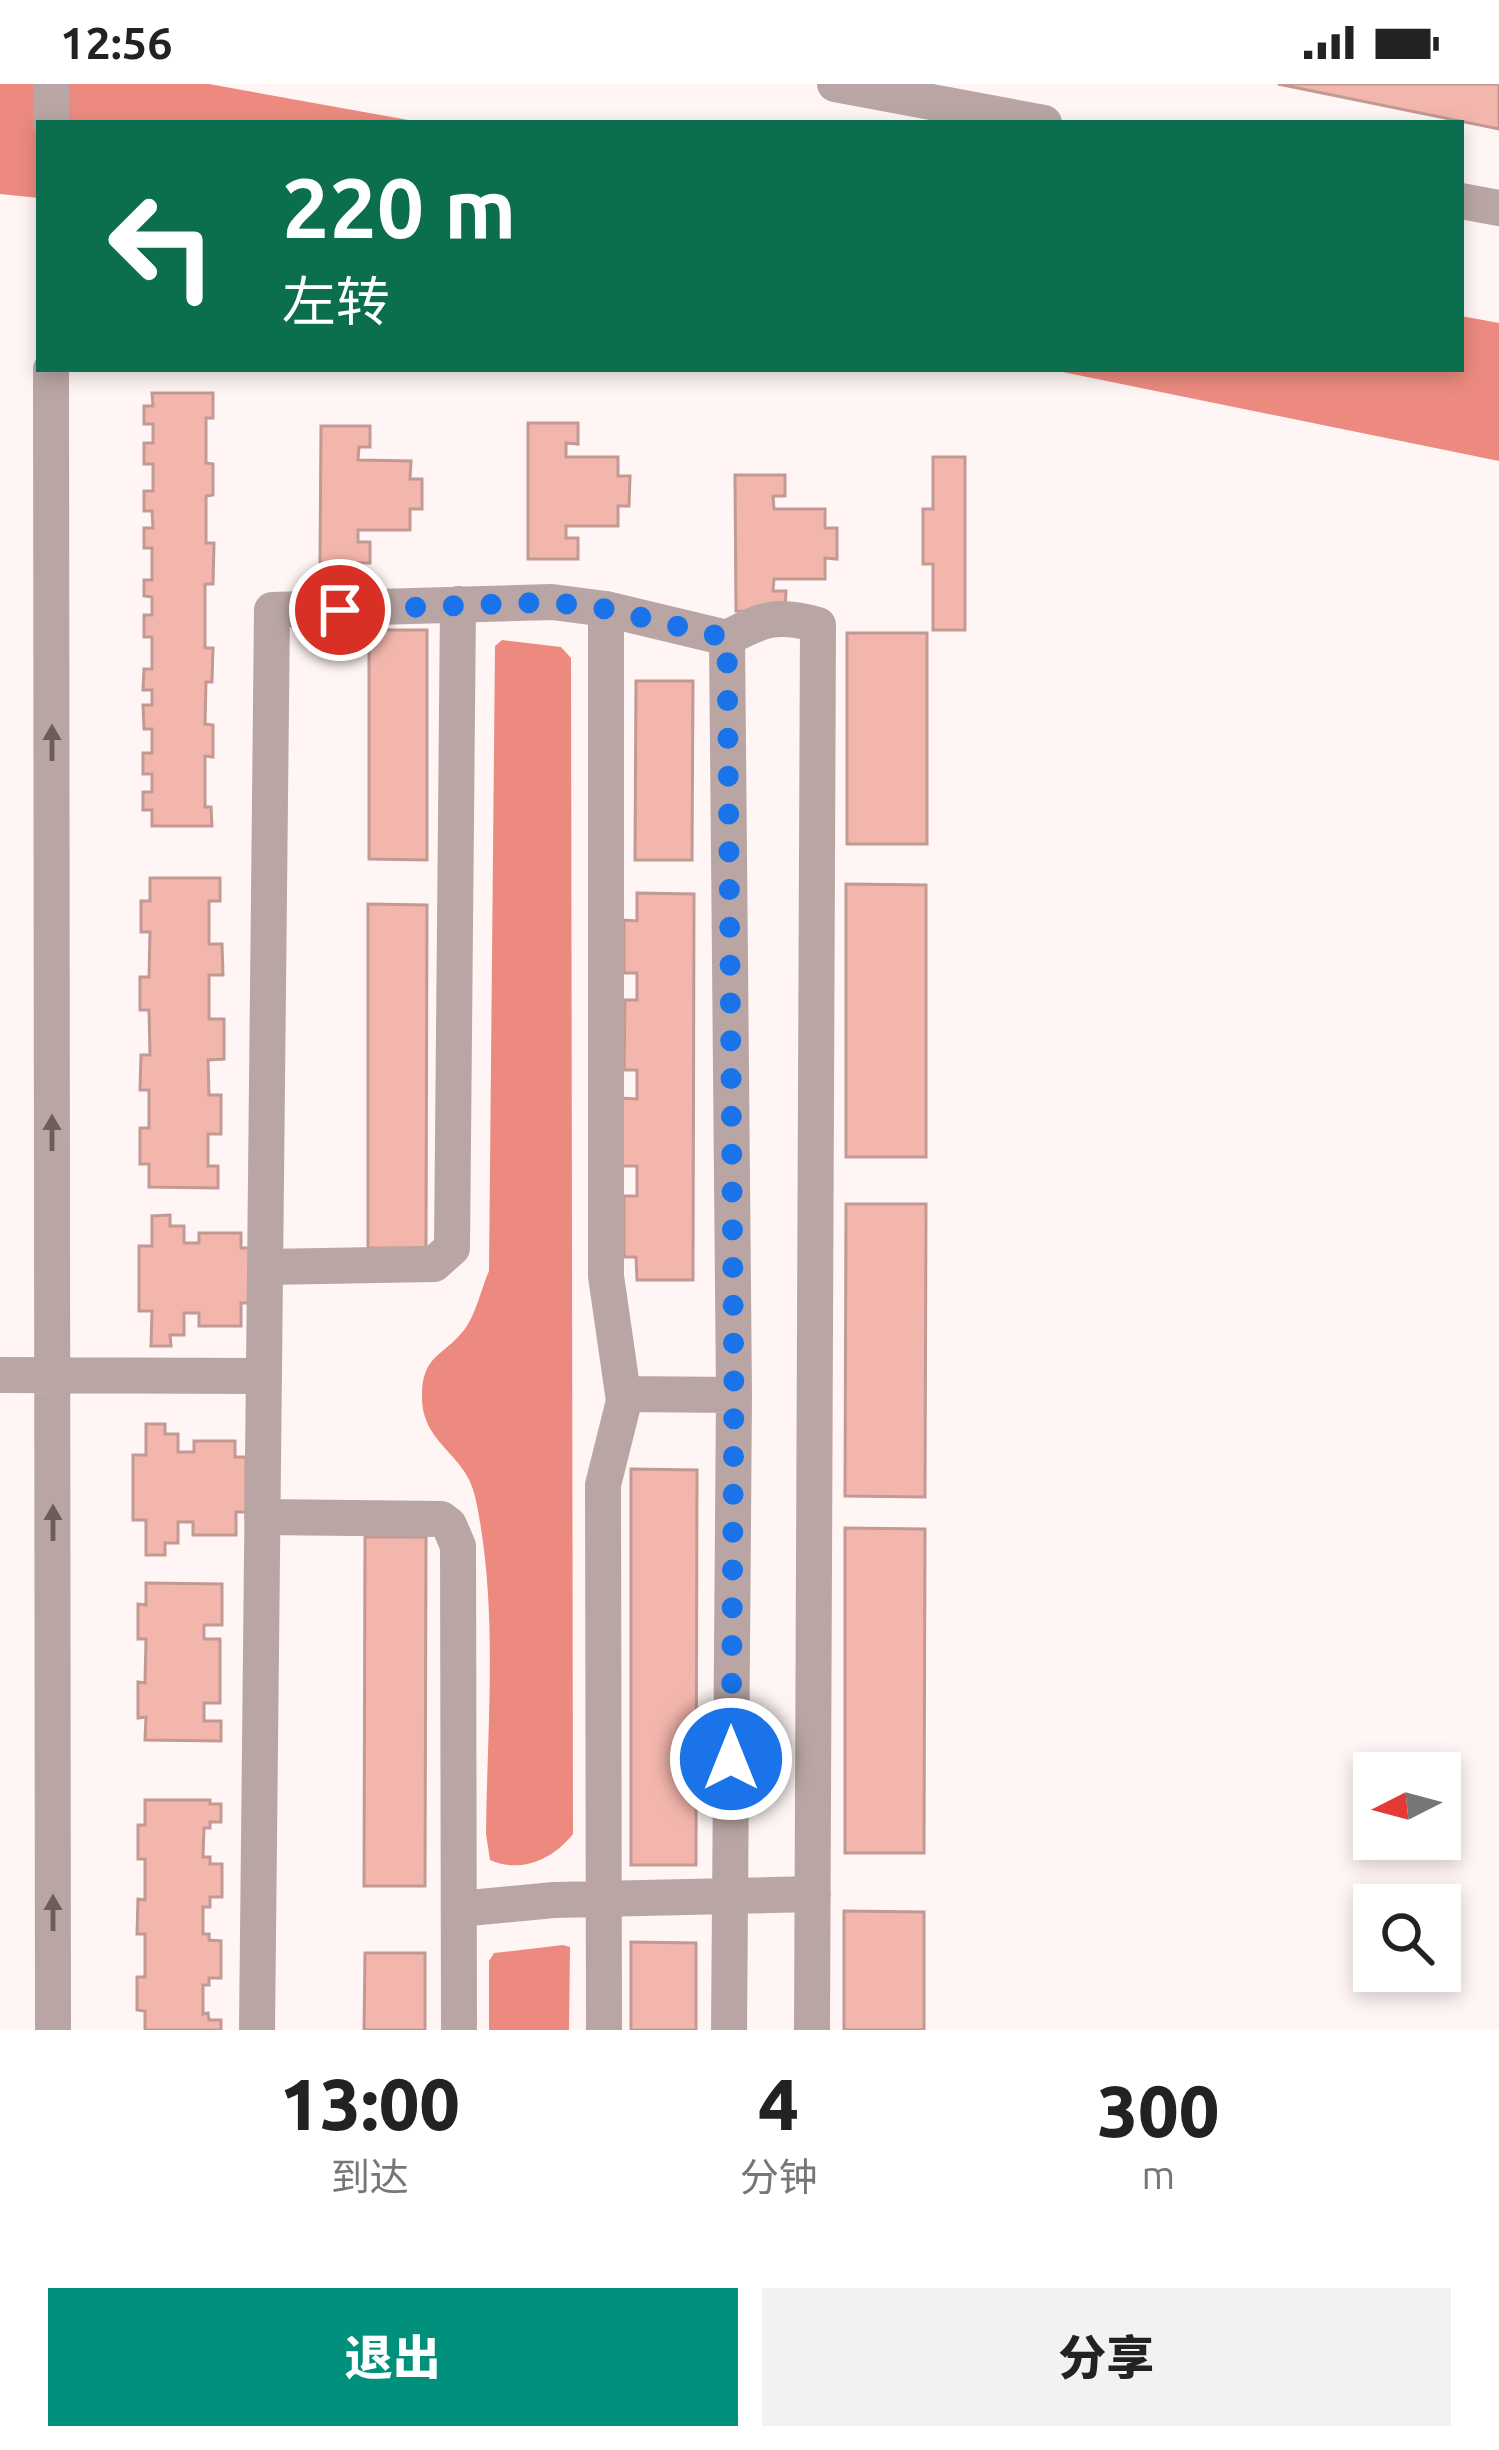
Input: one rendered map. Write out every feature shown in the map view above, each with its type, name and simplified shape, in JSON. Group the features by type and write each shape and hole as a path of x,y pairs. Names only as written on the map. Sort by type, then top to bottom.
{"street":[{"path":"50,84 51,120"},
{"path":"835,84 1028,120"},
{"path":"1464,202 1499,208"},
{"path":"51,372 53,2030"},
{"path":"256,2030 272,610 552,602 606,609 727,638 764,619 794,618 818,625 812,2030"},
{"path":"265,1268 434,1264 452,1248 458,604"},
{"path":"604,2030 602,1485 621,1420 623,1394 606,1276 606,609"},
{"path":"727,638 734,1395 729,2030"},
{"path":"0,1375 264,1376"},
{"path":"623,1394 734,1395"},
{"path":"262,1517 441,1520 458,1546 459,2030"},
{"path":"459,1909 604,1898 813,1894"}],"shaded area":[{"path":"0,84 209,84 408,120 36,120 36,198 0,194"},
{"path":"1464,317 1499,323 1499,461 1063,372 1464,372"},
{"path":"502,640 561,647 571,658 573,1834 556,1851 525,1865 490,1860 486,1834 489,1622 482,1538 470,1481 428,1425 422,1395 430,1364 468,1324 489,1271 495,646"},
{"path":"570,1947 569,2030 489,2030 489,1961 494,1953"}],"building":[{"path":"1278,84 1499,84 1499,129"},
{"path":"152,393 213,393 213,418 206,418 206,463 213,464 213,495 206,496 206,543 214,543 213,584 205,584 205,648 213,648 205,724 213,725 213,757 205,756 205,807 211,807 212,826 152,826 152,810 143,810 143,792 152,792 152,774 143,774 143,753 152,753 152,729 144,729 143,705 152,705 152,690 143,690 144,669 152,669 152,637 144,637 144,615 152,615 152,597 144,596 144,580 152,580 152,548 144,548 144,528 153,528 152,511 144,511 144,491 153,491 153,464 144,464 144,443 153,443 153,424 144,424 144,406 153,406"},
{"path":"528,423 578,423 578,444 566,443 566,457 618,457 618,476 630,476 629,506 618,506 618,526 566,526 566,538 578,538 578,559 528,559"},
{"path":"321,426 370,426 370,447 359,447 358,460 411,461 410,479 422,479 422,509 410,509 410,530 358,530 358,542 370,542 370,563 320,563"},
{"path":"933,457 965,457 965,630 933,630 933,564 923,564 923,509 933,509"},
{"path":"735,475 785,475 785,496 773,496 774,509 825,509 825,528 837,528 837,559 825,558 825,579 774,579 773,591 786,591 785,612 736,611"},
{"path":"369,630 427,630 427,860 369,859"},
{"path":"847,633 927,633 927,844 847,844"},
{"path":"636,681 693,681 692,860 635,860"},
{"path":"150,878 220,878 220,901 209,901 209,944 222,944 223,975 209,975 209,1019 224,1019 224,1059 208,1060 209,1095 221,1095 221,1134 208,1134 208,1166 218,1166 218,1188 149,1187 149,1164 140,1164 140,1128 149,1128 149,1090 140,1090 141,1055 150,1055 149,1010 140,1010 140,977 149,977 150,932 141,932 141,901 150,901"},
{"path":"846,884 926,885 926,1157 846,1157"},
{"path":"637,893 694,894 693,1280 637,1280 636,1257 624,1257 624,1196 637,1196 637,1166 622,1166 621,1098 637,1099 637,1070 624,1070 625,1000 637,1000 637,973 624,973 624,920 637,921"},
{"path":"368,904 427,905 426,1248 368,1248"},
{"path":"846,1204 926,1204 925,1497 845,1496"},
{"path":"170,1215 170,1226 184,1226 184,1243 199,1243 199,1233 241,1233 241,1248 251,1248 251,1303 241,1303 241,1326 199,1326 199,1313 184,1313 184,1335 170,1335 171,1346 151,1346 152,1311 139,1311 139,1246 152,1246 152,1216"},
{"path":"146,1424 165,1424 165,1434 178,1434 178,1452 194,1452 194,1441 235,1441 235,1457 246,1457 246,1512 236,1512 236,1535 193,1535 193,1522 178,1522 178,1543 165,1543 165,1555 146,1555 146,1520 133,1520 133,1455 146,1455"},
{"path":"631,1469 697,1470 696,1865 631,1865"},
{"path":"845,1528 925,1529 924,1853 845,1853"},
{"path":"365,1537 426,1537 425,1886 364,1886"},
{"path":"146,1583 222,1584 222,1625 204,1625 204,1639 220,1639 220,1703 204,1703 204,1721 221,1721 221,1741 145,1740 146,1717 138,1718 138,1682 145,1683 146,1639 138,1639 138,1604 146,1605"},
{"path":"145,1800 221,1804 221,1822 210,1822 210,1828 204,1828 203,1857 210,1857 210,1864 222,1864 222,1897 210,1897 210,1907 203,1907 203,1934 221,1941 221,1978 209,1978 209,1985 203,1985 203,2014 208,2013 209,2020 221,2020 221,2030 145,2030 145,2011 137,2010 137,1977 145,1977 145,1934 137,1934 138,1899 145,1900 145,1859 138,1859 138,1825 145,1825"},
{"path":"844,1911 924,1912 924,2030 844,2030"},
{"path":"631,1942 696,1943 696,2030 631,2030"},
{"path":"365,1953 425,1953 425,2030 364,2030"}],"route":[{"path":"340,610 552,602 606,609 727,638 734,1395 731,1759"}]}
